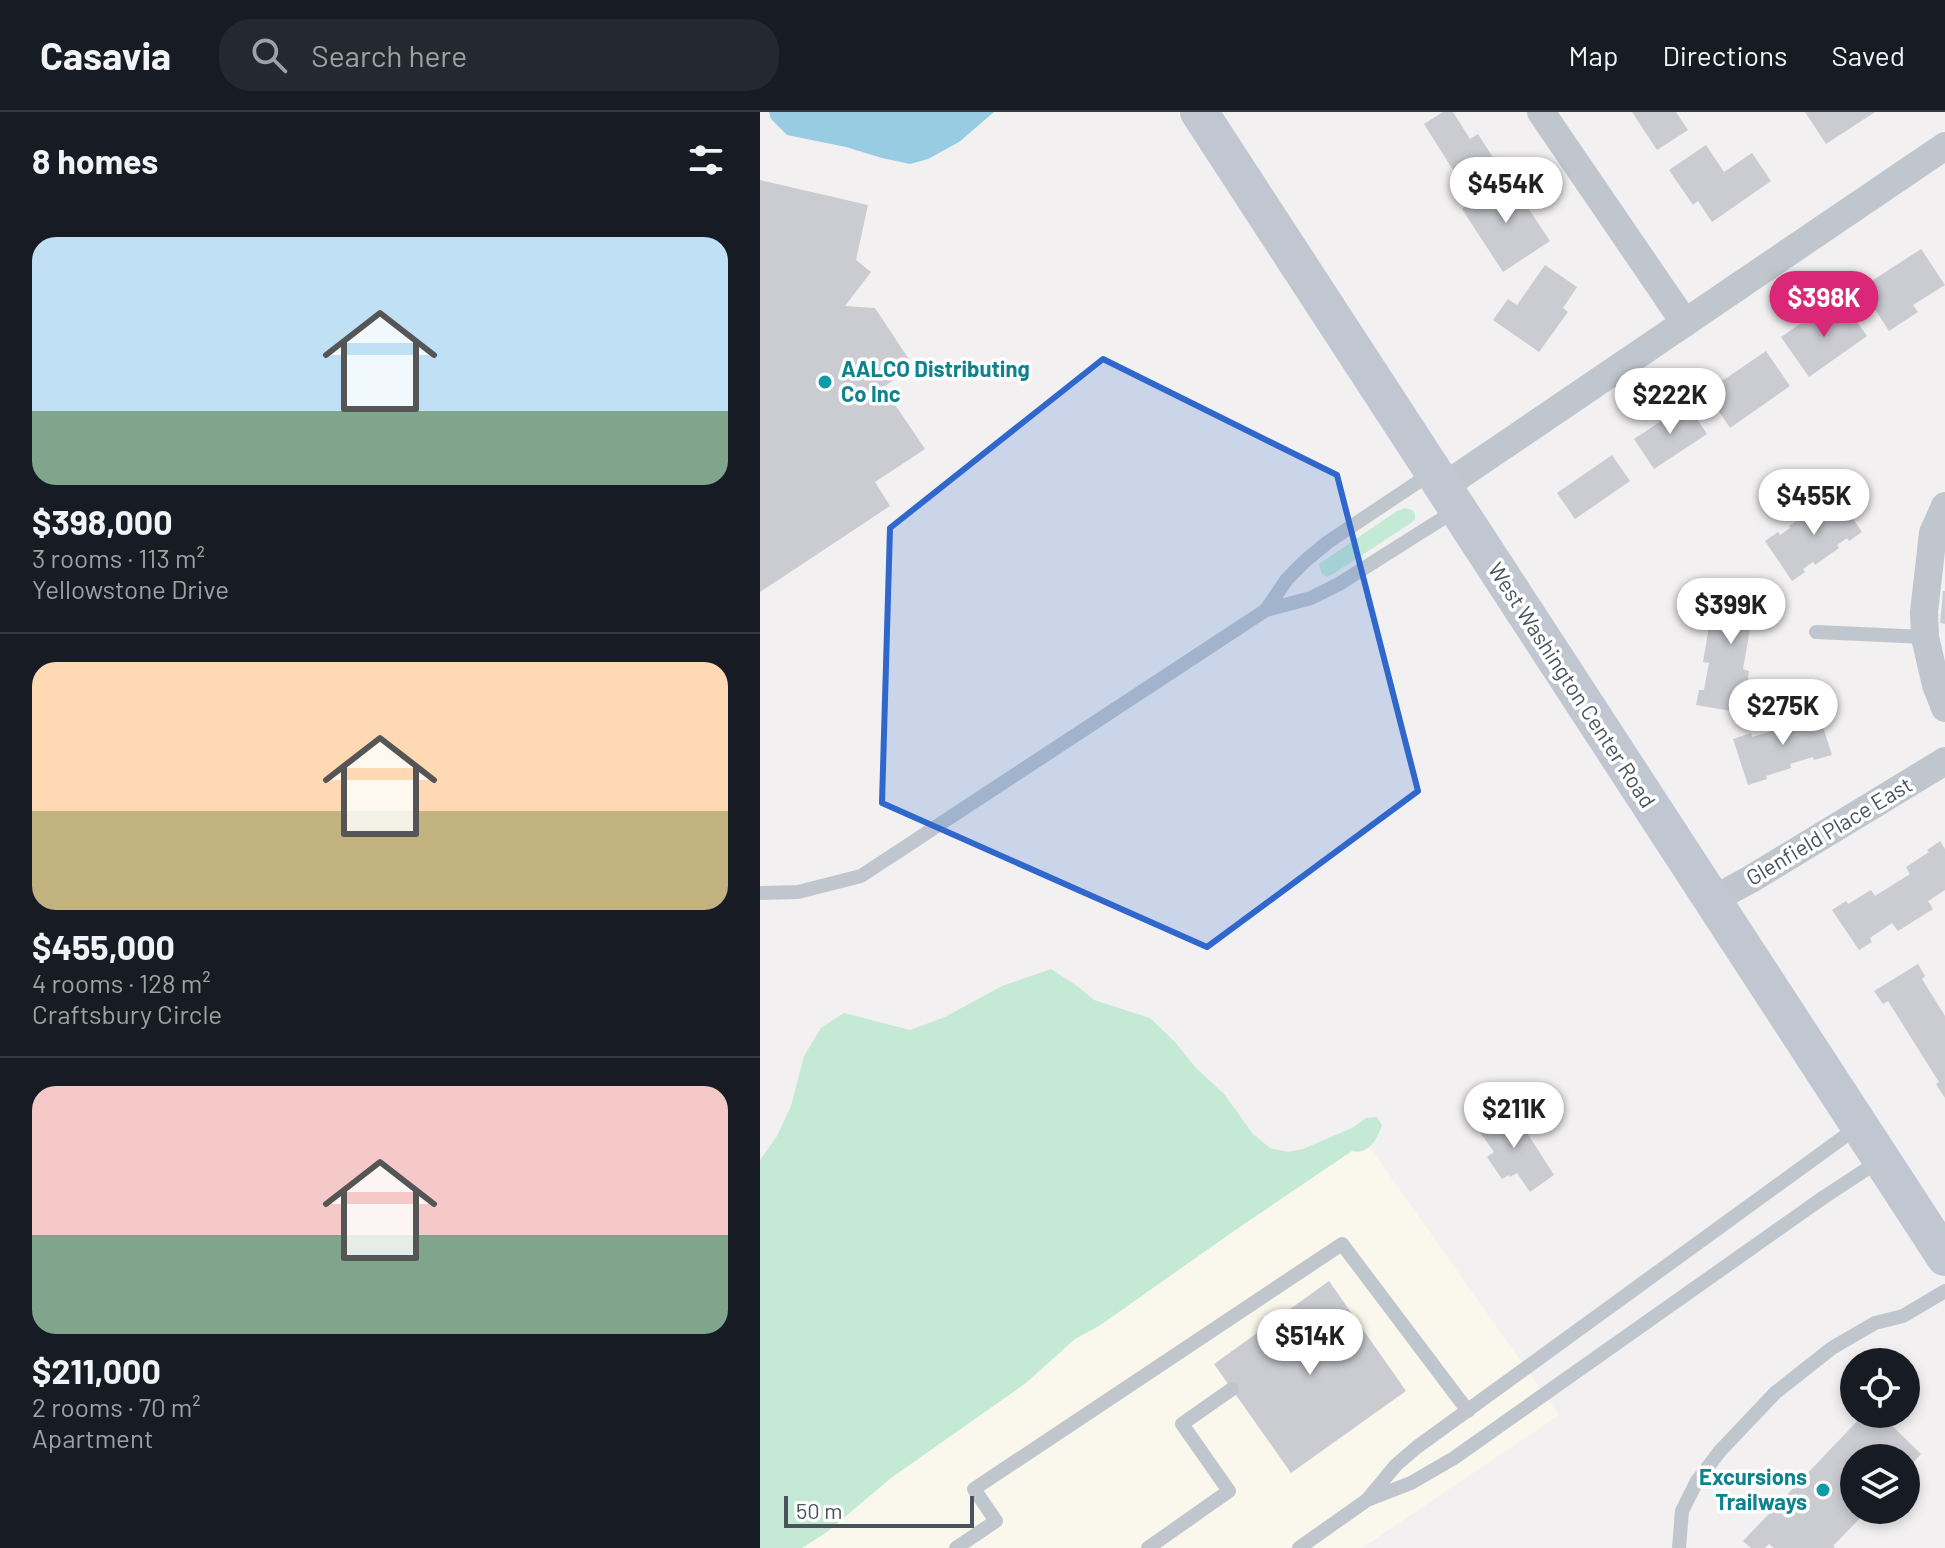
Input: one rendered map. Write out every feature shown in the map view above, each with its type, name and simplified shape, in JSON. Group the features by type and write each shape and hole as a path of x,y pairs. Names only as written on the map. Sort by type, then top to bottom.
{"main road":[{"name":"West Washington Center Road","path":"1199,112 1945,1257"}],"street":[{"path":"1541,112 1685,323"},
{"path":"1445,489 1945,146"},
{"path":"1945,506 1933,533 1924,612 1925,637 1936,685 1945,708"},
{"name":"Glenfield Place East","path":"1712,900 1945,761"}],"lane":[{"path":"1266,610 1287,579 1328,542 1445,489"},
{"path":"760,893 798,892 861,876 1266,610 1311,598 1339,584 1445,489"},
{"path":"1816,632 1925,637"},
{"path":"1367,1500 1396,1465 1859,1126"},
{"path":"1299,1548 1367,1500 1411,1483 1454,1458 1881,1160"},
{"path":"956,1548 996,1521 974,1489 1342,1244 1468,1411"},
{"path":"1679,1548 1682,1511 1697,1481 1720,1451 1775,1393 1832,1348 1875,1323 1903,1316 1945,1291"},
{"path":"1148,1548 1229,1491 1182,1424 1232,1389"}],"highlighted area":[{"path":"1103,359 1337,475 1418,791 1207,947 882,803 890,528"}],"shaded area":[{"path":"1362,1136 1559,1415 1362,1548 760,1548 760,1538"}],"green space":[{"path":"1405,508 1415,514 1411,523 1333,574 1327,577 1322,574 1319,564"},
{"path":"1051,969 1094,1000 1150,1018 1224,1094 1253,1134 1270,1148 1288,1152 1303,1149 1352,1128 1366,1118 1377,1117 1382,1125 1378,1136 1368,1148 1352,1151 1099,1326 1075,1339 1026,1383 891,1478 827,1532 802,1548 760,1548 760,1160 777,1136 791,1106 804,1056 821,1028 844,1013 910,1030 945,1017 1002,986"}],"water":[{"path":"769,112 994,112 959,142 928,159 910,164 787,135 771,119"}],"building":[{"path":"1443,112 1453,112 1470,139 1478,134 1499,167 1465,189 1424,124"},
{"path":"1632,112 1676,112 1688,130 1657,150"},
{"path":"1805,112 1875,112 1826,144"},
{"path":"1706,145 1724,172 1752,153 1771,181 1712,222 1698,201 1693,205 1669,170"},
{"path":"1508,178 1550,241 1503,272 1462,209"},
{"name":"AALCO Distributing Co Inc","path":"760,180 868,205 856,260 871,272 845,306 875,308 914,367 883,387 925,449 875,482 890,506 760,592"},
{"path":"1921,249 1945,285 1913,305 1918,312 1889,331 1861,288"},
{"path":"1545,265 1577,287 1563,308 1568,312 1539,352 1493,320 1508,299 1517,305"},
{"path":"1844,304 1867,336 1809,377 1781,337 1813,315 1819,323"},
{"path":"1766,351 1790,386 1730,428 1706,392"},
{"path":"1687,404 1707,434 1654,469 1634,439"},
{"path":"1612,455 1630,481 1575,519 1557,493"},
{"path":"1835,492 1862,532 1837,545 1839,548 1815,565 1813,562 1803,569 1805,572 1792,581 1765,541 1778,532 1780,535 1813,509 1824,505 1822,501"},
{"path":"1721,579 1768,587 1756,630 1750,629 1743,669 1749,671 1743,713 1696,705 1699,690 1704,690 1709,663 1703,662 1710,621 1717,622 1722,596 1719,596"},
{"path":"1945,591 1945,624 1940,623"},
{"path":"1817,708 1832,755 1790,764 1791,768 1748,785 1733,739 1778,729 1777,724 1801,717 1800,713"},
{"path":"1940,841 1945,849 1945,890 1928,901 1933,909 1898,931 1892,923 1859,950 1832,910 1871,890 1875,896 1910,874 1906,867"},
{"path":"1918,964 1925,976 1922,979 1945,1016 1945,1098 1936,1084 1939,1082 1888,1001 1883,1004 1874,991"},
{"path":"1510,1106 1554,1175 1530,1192 1517,1173 1502,1179 1487,1157 1494,1152 1477,1128"},
{"path":"1329,1281 1406,1391 1291,1473 1214,1364"},
{"name":"Excursions Trailways","path":"1851,1428 1894,1428 1911,1444 1840,1444 1840,1524 1854,1524 1833,1546 1835,1548 1774,1548 1769,1544 1765,1548 1751,1548 1743,1541"}],"place":[{"name":"AALCO Distributing Co Inc","path":"825,382"},
{"name":"Excursions Trailways","path":"1823,1490"}]}
